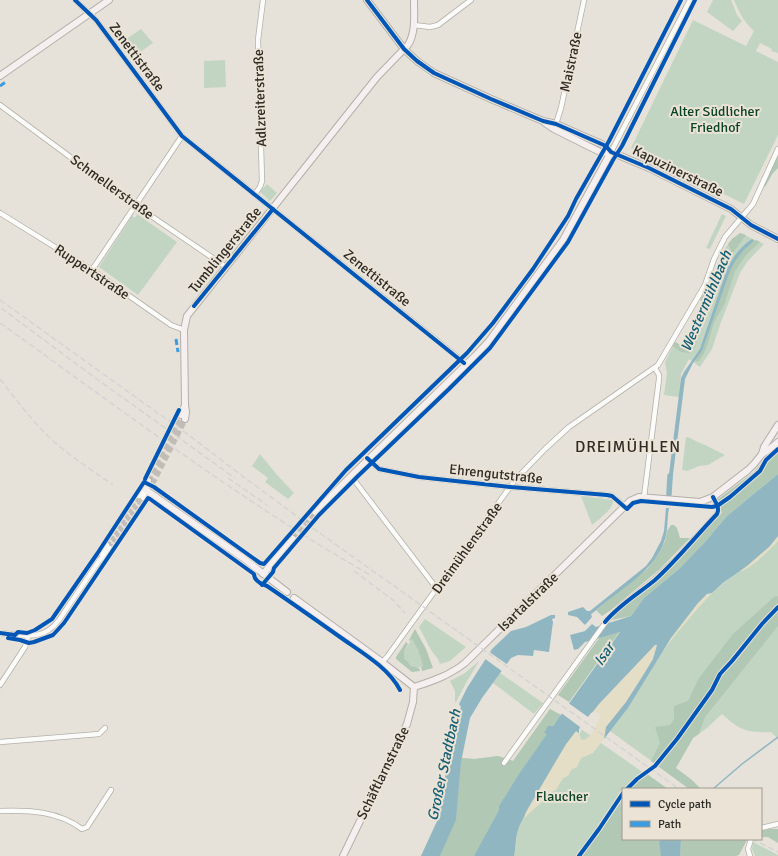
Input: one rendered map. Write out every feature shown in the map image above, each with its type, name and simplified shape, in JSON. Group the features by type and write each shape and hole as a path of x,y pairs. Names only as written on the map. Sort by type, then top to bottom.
{"main road":[{"path":"0,76 109,0"},
{"name":"Kapuzinerstraße","path":"367,0 404,50 427,68 446,79 543,121 556,124 606,146 611,152 649,168 734,210 752,226 778,239"},
{"path":"414,0 414,26"},
{"name":"Tumblingerstraße","path":"183,417 185,405 184,330 189,313 377,77 404,50 411,40 414,26"},
{"name":"Kapuzinerstraße","path":"543,121 554,129 602,153 611,152"},
{"path":"315,512 479,352 499,328 563,240 611,152"},
{"path":"762,454 764,447 778,425"},
{"path":"644,497 700,502 713,497 748,470 762,454 778,442"},
{"path":"150,482 146,490 287,592"},
{"name":"Isartalstraße","path":"414,687 444,676 456,670 465,663 624,506 636,497 644,497"},
{"path":"263,574 293,540"},
{"path":"294,598 414,687"},
{"name":"Schäftlarnstraße","path":"343,856 407,724 413,702 414,687"}],"street":[{"name":"Zenettistraße","path":"75,0 96,20 182,136 466,364"},
{"name":"Adlzreiterstraße","path":"255,194 262,181 258,40 263,0"},
{"path":"414,26 438,26 471,0"},
{"name":"Maistraße","path":"556,124 561,108 584,0"},
{"path":"611,152 690,0"},
{"name":"Schmellerstraße","path":"0,105 135,205 226,267"},
{"path":"92,270 182,136"},
{"path":"644,497 659,379 659,375 655,368 705,285 714,259 725,237 752,204 778,149"},
{"name":"Ruppertstraße","path":"0,212 92,270 171,325 184,330"},
{"name":"Dreimühlenstraße","path":"382,662 388,657 515,480 545,449 569,428 655,368"},
{"name":"Ehrengutstraße","path":"368,459 377,469 388,472 419,477 511,487 607,495 612,496 624,506"},
{"path":"351,476 436,589"},
{"path":"141,497 146,490"},
{"path":"504,763 606,622 621,606 646,587 675,560 717,514 718,507 713,497"},
{"path":"0,633 28,637 44,633 55,625 108,547"},
{"path":"0,685 25,647 28,637"},
{"path":"0,742 99,734 105,728"},
{"path":"0,811 42,812 73,822 82,829 87,827 111,790"},
{"path":"762,828 778,824"},
{"path":"749,855 748,849 751,840"}],"green space":[{"path":"713,0 731,0 737,15 742,21 733,31 707,12"},
{"name":"Alter Südlicher Friedhof","path":"734,0 778,0 778,53 771,51 772,49 760,43 756,51 778,62 778,135 744,204 631,148 693,20 746,46 754,31 742,17"},
{"path":"141,29 153,43 136,55 125,40"},
{"path":"225,60 226,87 204,88 204,61"},
{"path":"778,153 778,168 773,173 765,187 763,186"},
{"path":"267,184 277,193 270,201 260,192"},
{"path":"137,214 177,242 138,295 99,267 132,216 135,218"},
{"path":"722,214 726,216 710,249 706,248"},
{"path":"740,233 764,244 747,262 740,273 712,349 700,367 689,359 681,374 679,397 664,395 667,373 665,362 675,342 690,350 696,337 706,303 700,300 710,283 726,247 733,238"},
{"path":"740,233 746,235 729,258 731,250 728,244"},
{"path":"756,240 760,242 746,255 735,271 724,305 714,322 707,346 698,362 695,360 702,351 732,266 741,254"},
{"path":"726,247 728,252 708,305 695,347 690,353 681,352 673,346 675,342 690,350 696,337 706,303 700,300 710,283"},
{"path":"686,437 725,455 708,465 699,466 687,471 682,470"},
{"path":"778,446 778,474 727,516 679,569 644,598 631,616 612,620 618,612 666,572 722,513 717,500 754,472 765,458"},
{"path":"260,454 294,493 288,499 265,482 268,478 252,466"},
{"path":"581,496 613,500 613,503 606,514 592,525"},
{"path":"671,525 674,525 677,528 680,538 690,538 660,569 602,616 596,610 648,568 659,553 665,541 667,531"},
{"path":"778,536 778,739 771,732 749,731 739,727 733,724 722,714 707,728 693,738 671,775 610,731 628,708 663,651 698,603 712,593"},
{"path":"778,596 778,626 705,717 699,734 693,738 676,768 700,788 688,788 651,761 660,743 655,727 670,725 674,719 674,706 688,701 699,678 733,634 774,597"},
{"path":"425,619 466,647 450,661 440,664 419,627"},
{"path":"415,629 426,649 433,668 422,671 421,667 423,666 418,650 412,639 410,641 409,640"},
{"path":"620,631 569,702 558,695 600,637"},
{"path":"412,639 418,650 423,666 412,666 404,658 404,651"},
{"path":"406,642 408,644 404,651 404,658 411,666 419,668 420,671 412,672 396,659"},
{"path":"479,661 455,702 455,691 450,681 465,673"},
{"path":"500,673 543,703 534,714 493,683"},
{"name":"Flaucher","path":"550,709 561,715 661,785 659,788 622,788 622,840 687,840 694,856 421,856 439,817 448,761 460,762 461,758 475,759 498,756 513,761"},
{"path":"550,709 561,715 544,733 548,733 519,774 499,806 499,810 474,856 440,856 456,820 461,758 475,759 498,756 513,761"},
{"path":"647,774 667,788 632,788 635,783"},
{"path":"622,800 622,840 660,840 659,842 661,856 582,856"},
{"path":"778,829 778,843 768,837 762,837 762,831"},
{"path":"681,840 747,840 739,855 736,856 680,856"},
{"path":"753,842 778,856 755,856 752,849"}],"sand":[{"path":"778,536 778,541 760,559 744,570 739,571 769,547"},
{"path":"712,593 667,645 693,608 706,596"},
{"path":"655,645 657,645 653,659 604,739 593,753 581,758 577,767 571,770 568,776 563,778 556,790 547,794 542,802 524,818 533,798 576,731 579,733 581,739 584,740 590,736 600,717 600,714 596,712 591,713"}],"water":[{"path":"752,239 754,241 740,254 730,271 702,351 693,363 685,379 672,482 668,482 681,378 700,349 727,269 737,252"},
{"path":"778,474 778,536 769,547 747,566 724,582 712,593 707,594 698,603 671,638 628,708 604,739 606,727 626,702 642,677 653,659 657,645 655,645 599,704 580,728 579,733 576,731 566,744 526,812 516,837 514,856 474,856 499,810 499,806 547,734 544,733 548,726 553,726 620,632 585,642 578,649 574,650 570,635 585,631 592,624 596,627 631,616 644,598 679,569 727,516"},
{"path":"666,508 669,508 665,539 660,550 645,571 591,614 592,617 585,625 577,617 568,615 568,612 583,607 587,611 590,611 646,566 661,541 664,531"},
{"path":"551,615 555,615 555,618 552,619 553,622 549,652 534,650 533,656 518,655 511,658 482,698 470,718 461,762 456,820 440,856 421,856 439,817 451,739 461,707 459,704 467,688 492,649 511,631 526,627"},
{"path":"660,840 681,840 680,856 661,856 659,842"}],"pier":[{"path":"488,651 508,665 503,672 484,658"},
{"path":"567,702 588,717 591,713 595,712 579,735 580,727 560,712"}],"waterway":[{"name":"Westermühlbach","path":"669,494 670,476"},
{"path":"714,788 742,764 778,737"}],"tunnel":[{"path":"148,481 181,415"},
{"path":"152,484 185,419"},
{"path":"107,545 139,496"},
{"path":"110,548 143,498"},
{"path":"293,539 315,512"}],"railway":[{"path":"0,300 190,436 314,529 678,788"},
{"path":"1,308 98,380 235,478"},
{"path":"0,323 137,422 229,486 276,517 372,576"},
{"path":"0,379 30,417 57,445 113,485"},
{"path":"228,478 267,505"},
{"path":"354,571 393,600 405,613"},
{"path":"754,840 778,852"}],"marked path":[{"path":"0,86 7,81"},
{"path":"176,339 178,352"}],"cycle path":[{"path":"75,0 96,20 182,136 464,363"},
{"path":"367,0 404,49 417,61 434,73 491,99 543,121 556,124 606,146 611,152 649,168 731,209 751,225 778,239"},
{"path":"0,633 15,635 18,632 27,633 35,630 52,619 144,482 154,487 260,563 264,564 346,470 467,353 493,323 533,269 568,216 609,141 681,0"},
{"path":"262,585 273,572 274,568 319,515 490,348 568,242 622,146 695,0"},
{"path":"194,306 273,209"},
{"path":"145,479 179,410"},
{"path":"367,458 379,469 419,477 607,495 612,496 627,509 633,503 641,501 712,507 717,506 730,497 760,471 766,460 778,449"},
{"path":"605,622 622,605 655,580 717,514 718,508 713,497"},
{"path":"8,638 29,643 53,635 64,623 148,498 254,574 255,579 258,582 267,586 373,660 389,674 400,690"},
{"path":"628,788 637,779 655,766 677,739 712,690 720,674 778,607"},
{"path":"579,856 622,794"}],"district":[{"name":"DREIMÜHLEN","path":"628,447"}],"water label":[{"name":"Isar","path":"604,654"},
{"name":"Großer Stadtbach","path":"444,765"}]}
